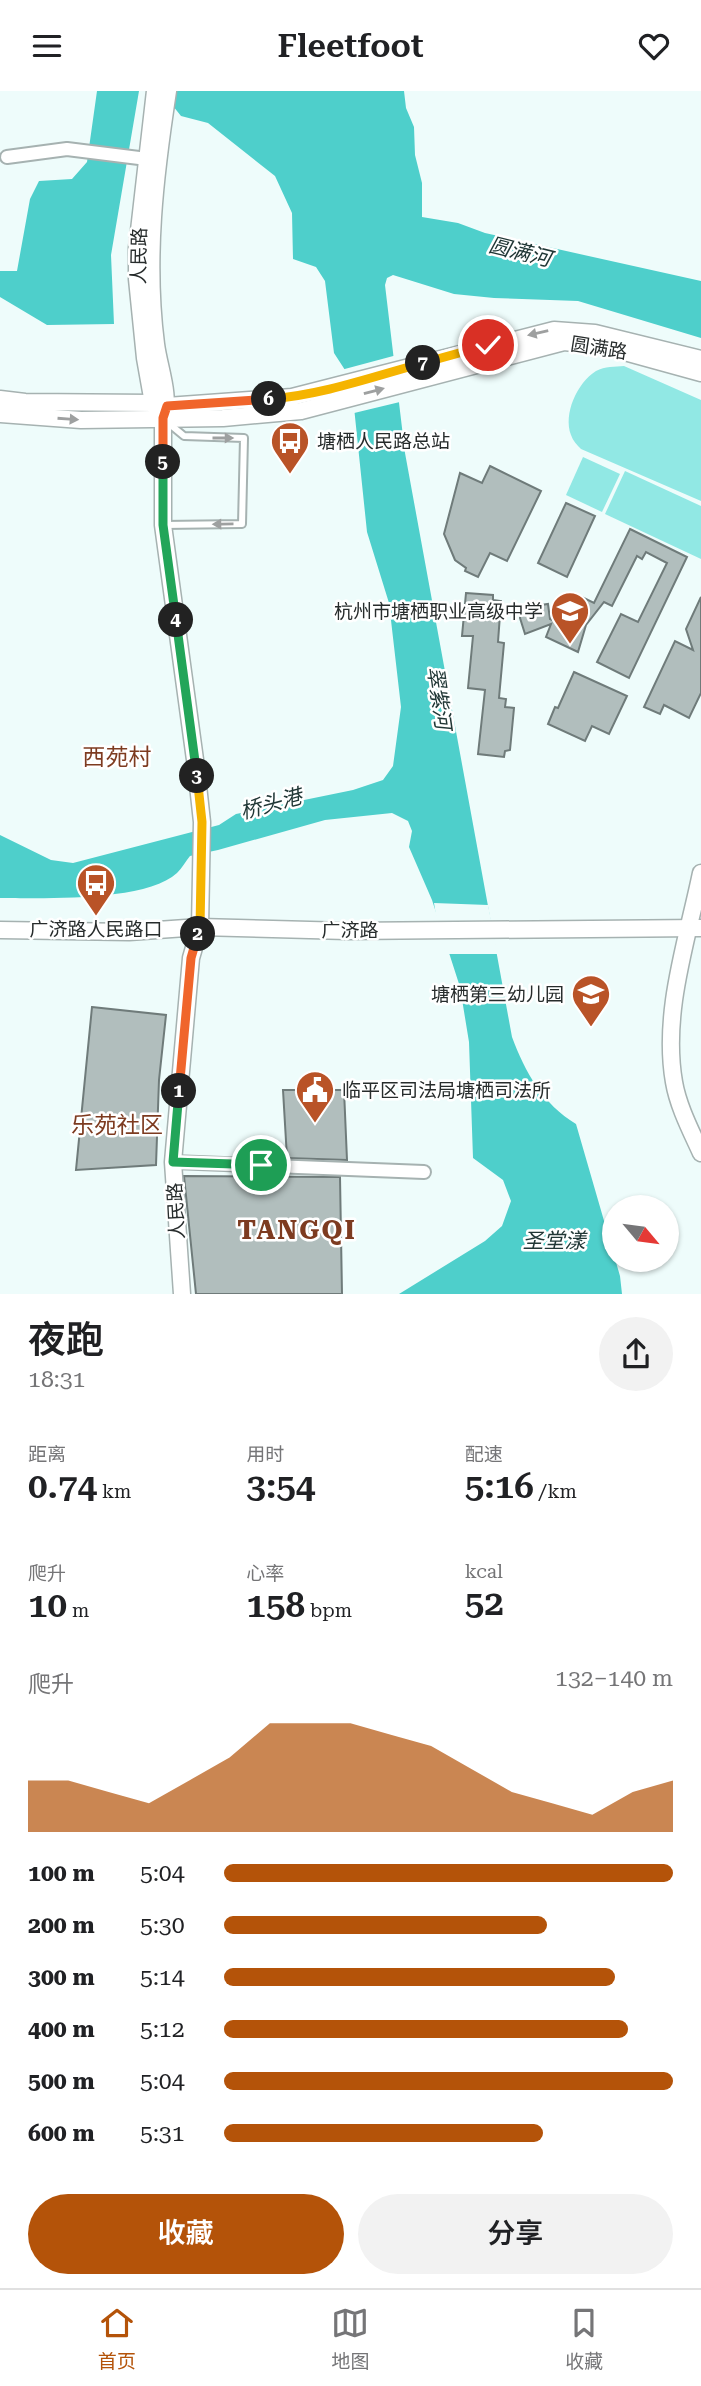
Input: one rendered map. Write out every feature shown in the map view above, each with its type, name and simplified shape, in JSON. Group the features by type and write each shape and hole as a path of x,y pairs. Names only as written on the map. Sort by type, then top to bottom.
{"street":[{"name":"人民路","path":"160,96 137,247 137,279 145,358 161,409 163,525 197,767 202,822 200,927 191,958 173,1162 182,1294"},
{"path":"6,157 67,149 152,160"},
{"name":"圆满路","path":"0,399 161,409 261,407 301,411 554,330 607,336 701,359"},
{"name":"圆满路","path":"489,353 564,342 603,346 701,373"},
{"name":"圆满路","path":"0,414 81,420 161,409"},
{"path":"701,873 695,928 672,1007 671,1050 674,1084 701,1153"},
{"name":"广济路","path":"0,930 129,932 200,927 347,931 695,928"},
{"path":"173,1162 424,1172"}],"lane":[{"path":"161,409 184,436 244,438 242,524 163,525"}],"shaded area":[{"path":"624,366 701,400 701,501 581,449 573,439 569,427 570,409 583,383 599,369"},
{"path":"583,457 620,474 602,512 566,495"},
{"path":"625,471 701,506 701,559 605,514"}],"water":[{"path":"97,91 139,91 111,255 114,324 47,325 0,297 0,271 17,271 30,199 39,181 72,179 87,162"},
{"path":"161,91 404,91 406,108 414,127 415,155 422,183 422,217 458,223 485,233 701,281 701,338 578,301 454,294 393,275 387,278 385,285 405,453 512,1037 523,1063 545,1097 576,1124 602,1214 602,1272 619,1272 622,1294 399,1294 485,1241 502,1226 511,1201 503,1180 473,1158 469,1042 460,987 432,900 409,847 412,831 408,821 392,813 325,820 190,856 177,873 162,882 118,894 66,898 0,898 0,835 51,860 73,863 219,825 236,814 353,790 383,780 393,766 401,707 389,603 367,532 352,388 334,353 325,281 316,267 293,259 292,213 275,176 208,123 181,116"}],"pier":[{"path":"397,355 404,401 350,414 348,389 341,370"},
{"path":"434,903 488,905 498,954 446,954"}],"building":[{"path":"490,466 541,491 507,561 490,553 478,577 465,571 466,568 455,560 444,534 460,473 482,483"},
{"path":"566,503 595,516 567,577 538,563"},
{"path":"630,529 687,557 629,678 597,662 621,614 638,622 667,563 646,552 642,559 637,556 612,606 604,602 586,625 578,652 546,637 551,624 525,634 520,608 548,604 550,619 568,627 582,597 594,603"},
{"path":"466,593 493,595 493,600 501,601 498,642 504,643 499,698 506,699 505,707 514,708 510,750 505,751 504,757 478,754 485,690 468,688 473,636 462,636"},
{"path":"701,597 701,693 689,718 664,705 660,714 644,707 675,641 693,650 686,629"},
{"path":"574,672 627,696 609,734 592,726 585,741 548,724"},
{"path":"92,1007 166,1015 159,1080 156,1165 76,1170"},
{"name":"临平区司法局塘栖司法所","path":"283,1090 344,1090 347,1160 287,1158"},
{"path":"184,1176 340,1177 342,1294 196,1294"}],"place":[{"name":"塘栖人民路总站","path":"290,475"},
{"name":"杭州市塘栖职业高级中学","path":"570,645"},
{"name":"广济路人民路口","path":"96,917"},
{"name":"塘栖第三幼儿园","path":"591,1028"},
{"name":"临平区司法局塘栖司法所","path":"315,1124"}],"district":[{"name":"西苑村","path":"117,757"},
{"name":"乐苑社区","path":"117,1125"},
{"name":"TANGQI","path":"297,1230"}],"route":[{"path":"261,1165 173,1162 191,958 200,927 202,822 197,767 163,525 163,418 167,406 292,397 488,345"}],"water label":[{"name":"圆满河","path":"520,252"},
{"name":"翠紫河","path":"439,698"},
{"name":"桥头港","path":"271,804"},
{"name":"圣堂漾","path":"554,1241"}]}
